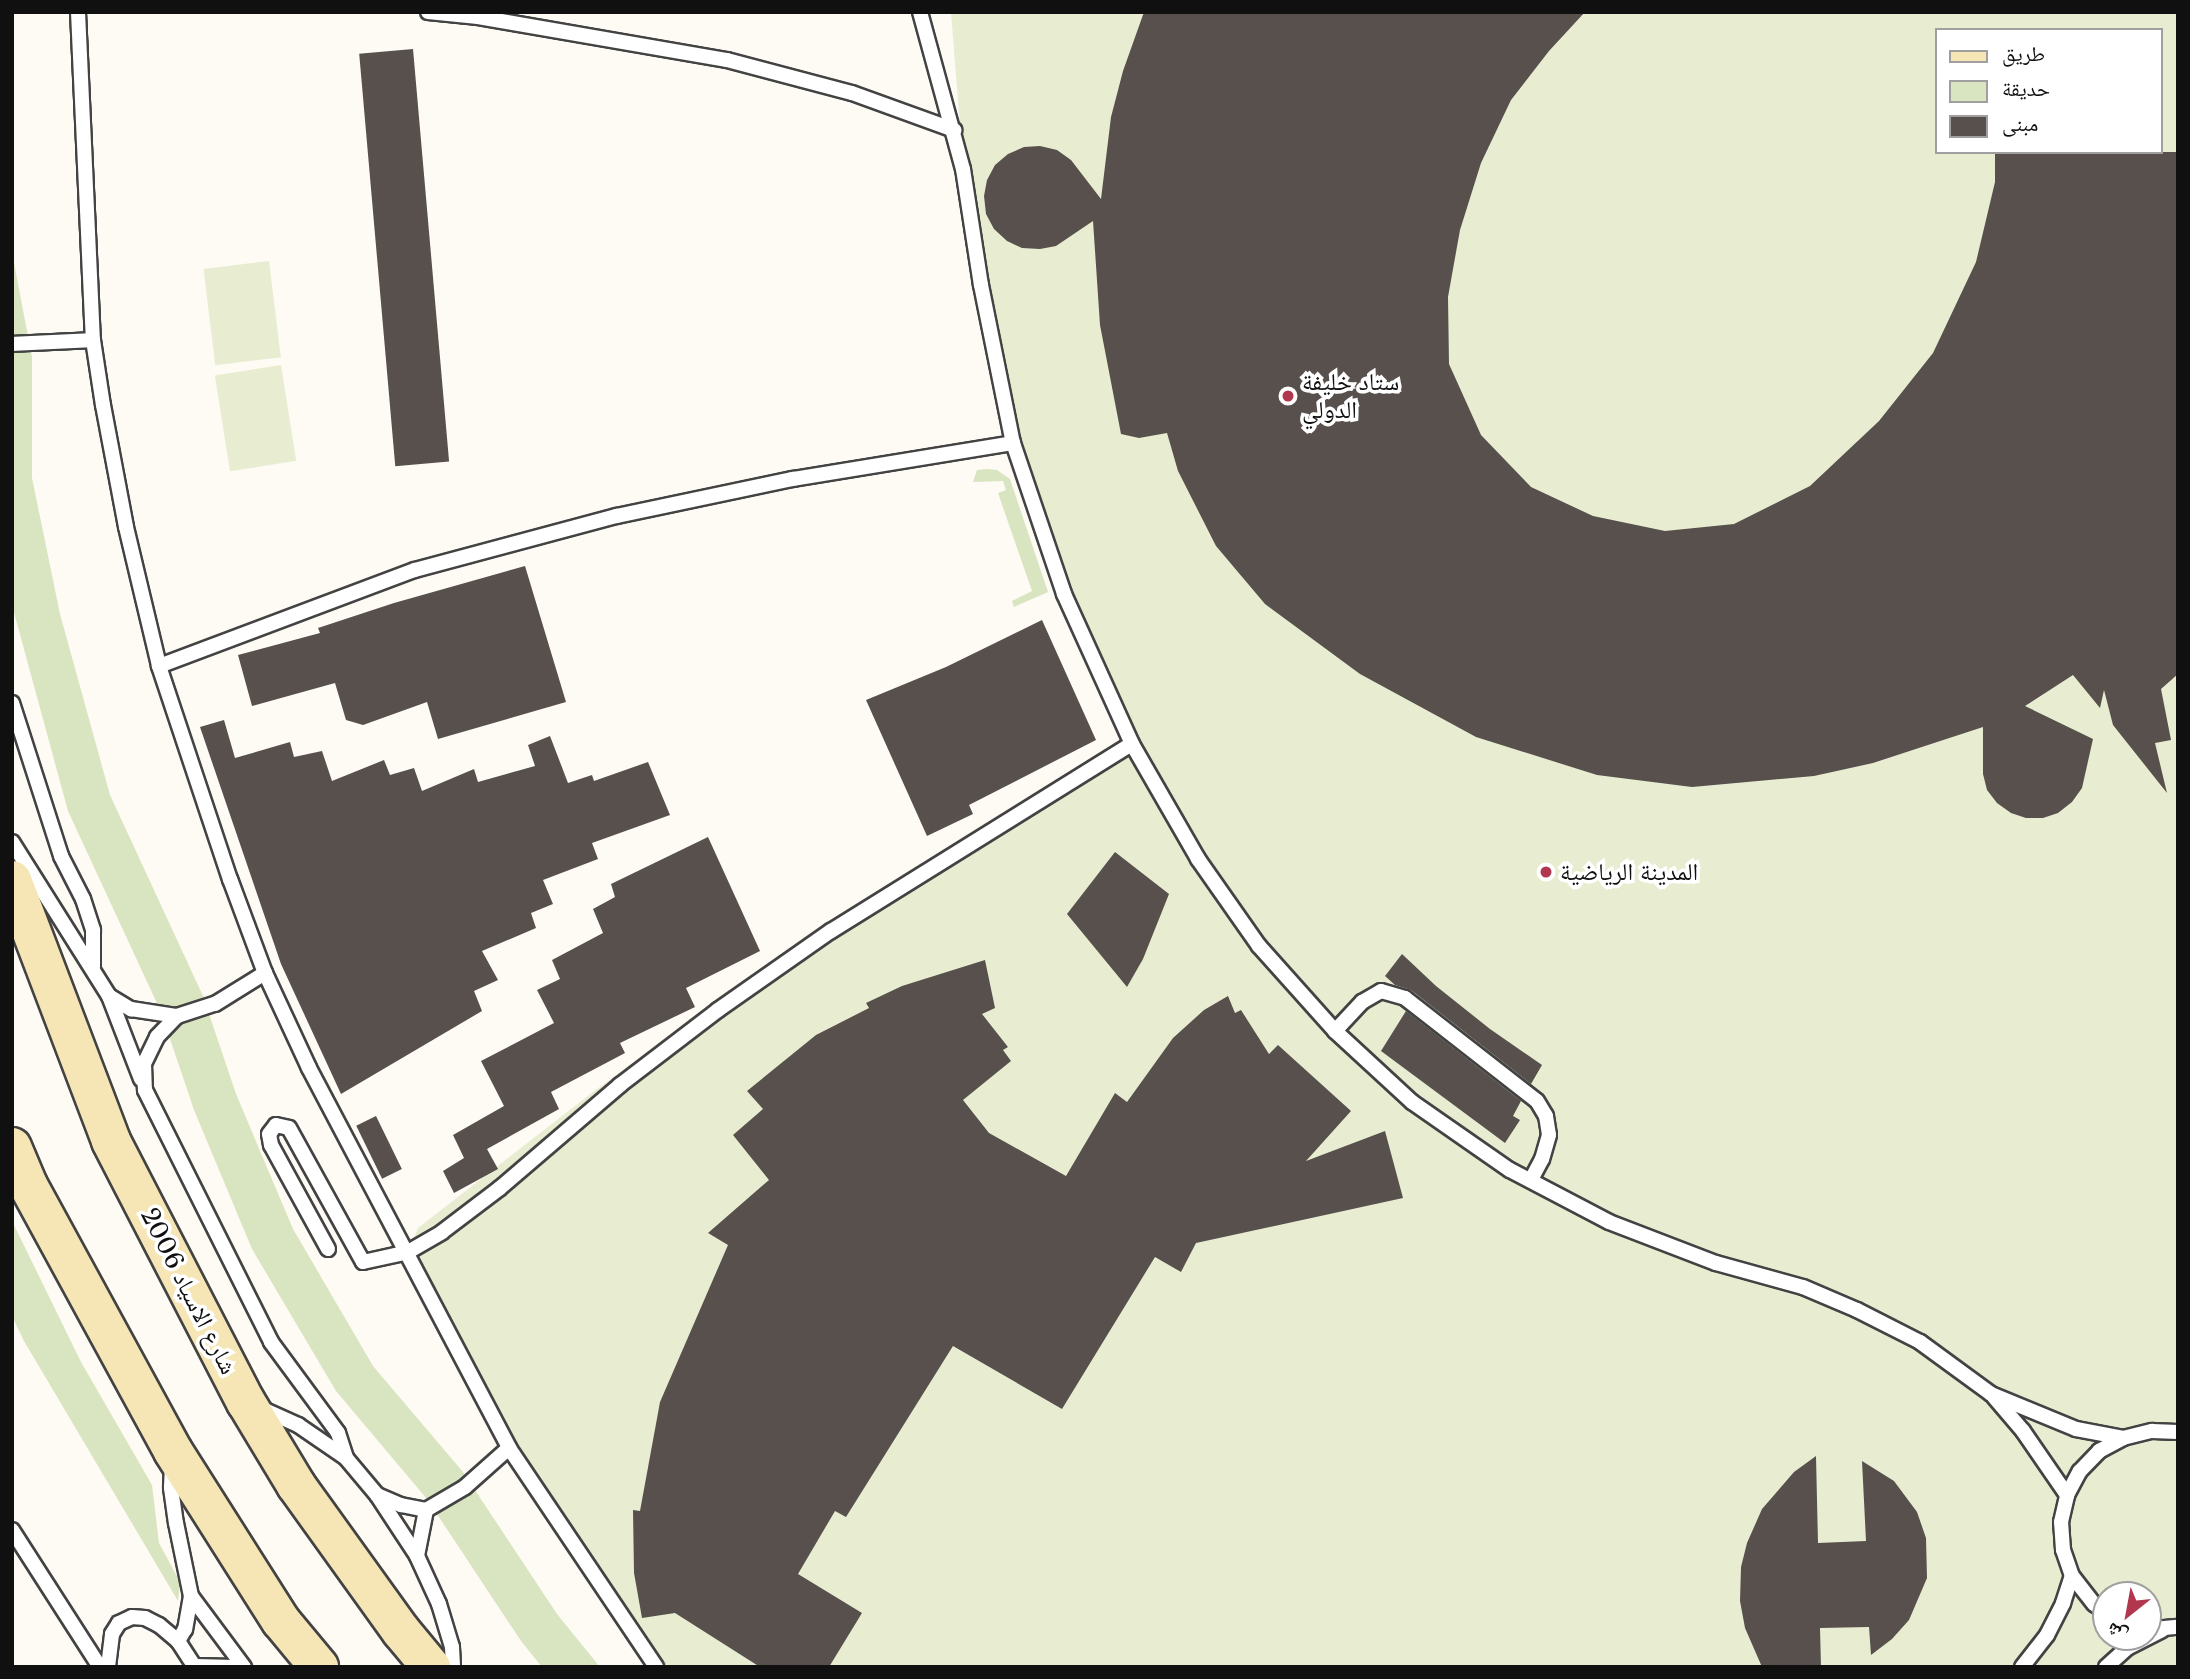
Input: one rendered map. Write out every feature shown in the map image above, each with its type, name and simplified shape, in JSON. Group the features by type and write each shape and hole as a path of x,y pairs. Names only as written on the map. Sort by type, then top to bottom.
{"main road":[{"name":"شارع الاسياد 2006","path":"12,880 111,1141 246,1402 296,1485 401,1631 431,1667"},
{"path":"12,1147 28,1185 173,1451 281,1621 319,1667"}],"lane":[{"path":"78,12 93,340 126,527 159,666 230,879 265,973 315,1080 509,1448 656,1667"},
{"path":"428,12 491,19 727,60 852,93 954,130"},
{"path":"920,12 954,130 1013,443 1064,594 1132,744 1198,859 1259,946 1335,1031 1412,1102 1531,1180 1609,1222 1716,1263 1803,1287 1857,1310 1920,1342 1991,1394 2023,1431 2067,1495"},
{"path":"12,344 93,340"},
{"path":"159,666 415,570 604,519 793,479 1013,443"},
{"path":"12,703 52,831 93,930 93,969"},
{"path":"328,1249 271,1145 270,1134 276,1125 289,1128 363,1262 408,1252 442,1232 500,1188 620,1085 718,1010 831,931 1132,744"},
{"path":"12,842 109,996 145,1090 271,1342 338,1433 346,1458"},
{"path":"109,996 131,1009 177,1016 215,1004 265,973"},
{"path":"1335,1031 1362,1002 1381,991 1405,998 1537,1101 1546,1116 1549,1135 1531,1180"},
{"path":"145,1090 144,1064 157,1037 177,1016"},
{"path":"1991,1394 2076,1429 2123,1438"},
{"path":"246,1402 298,1425 346,1458 377,1495 417,1556 439,1604 452,1647 453,1667"},
{"path":"2092,1601 2072,1576 2063,1550 2061,1522 2067,1495 2080,1471 2099,1451 2123,1438 2152,1431 2178,1432"},
{"path":"377,1495 401,1505 426,1510 465,1487 509,1448"},
{"path":"173,1451 171,1488 191,1596 185,1629 178,1641"},
{"path":"417,1556 426,1510"},
{"path":"12,1530 100,1667"},
{"path":"2022,1667 2047,1635 2063,1604 2072,1576"},
{"path":"191,1596 244,1667"},
{"path":"108,1667 112,1634 119,1623 132,1618 145,1618 159,1625 178,1641 195,1667 235,1667"},
{"path":"2106,1667 2124,1651"}],"green space":[{"name":"المدينة الرياضية","path":"951,12 2178,12 2178,1667 656,1667 509,1448 408,1253 418,1228 593,1092 730,993 1139,747 1029,497 965,188"},
{"path":"12,252 32,357 32,478 60,614 110,795 203,996 236,1094 293,1229 373,1366 463,1472 557,1614 600,1667 542,1667 521,1641 427,1499 336,1391 252,1249 194,1110 161,1012 68,811 12,605"},
{"path":"269,261 281,357 215,365 203,269"},
{"path":"281,365 296,461 230,471 215,375"},
{"path":"977,470 997,470 1010,479 1048,592 1014,607 1012,601 1032,591 998,493 1006,490 1003,481 973,482"},
{"path":"12,1221 81,1362 152,1485 159,1543 180,1582 178,1601 24,1341 12,1316"}],"building":[{"name":"ستاد خليفة الدولي","path":"1144,12 1585,12 1549,51 1511,100 1481,163 1460,230 1448,297 1449,364 1481,435 1531,487 1593,516 1665,531 1734,524 1810,486 1879,421 1933,353 1976,262 1995,182 1995,154 2178,152 2178,674 2161,689 2171,740 2155,743 2167,793 2113,725 2104,690 2100,708 2073,675 2025,706 2093,739 2082,788 2072,802 2058,813 2043,818 2026,818 2011,813 1997,803 1987,790 1983,774 1983,727 1873,763 1814,776 1692,787 1597,775 1476,737 1360,674 1265,604 1216,546 1178,471 1167,433 1139,438 1121,434 1100,325 1093,221 1056,246 1022,248 1007,241 994,229 986,214 984,196 987,180 995,165 1008,154 1024,147 1040,146 1057,150 1071,160 1101,199 1111,117 1123,71"},
{"path":"413,49 449,461 395,466 359,54"},
{"path":"525,566 566,702 438,739 427,702 363,725 346,720 335,683 252,706 238,655 320,633 318,628 394,603"},
{"path":"1042,620 1096,740 969,805 973,814 927,836 866,700 946,667"},
{"path":"224,720 235,758 290,742 294,757 322,751 332,781 384,760 390,775 414,768 422,791 474,769 478,782 535,766 528,745 550,736 568,783 592,775 594,781 648,762 670,815 592,843 598,859 543,880 553,904 531,913 536,928 482,951 498,980 474,991 482,1011 341,1094 281,964 200,727"},
{"path":"708,837 760,951 686,988 695,1007 620,1043 625,1053 551,1092 559,1109 487,1149 498,1169 454,1193 443,1171 464,1158 453,1135 504,1106 481,1061 554,1023 537,990 560,979 552,960 603,933 593,909 615,897 611,884"},
{"path":"1115,852 1169,894 1143,959 1127,987 1067,914"},
{"path":"1402,954 1436,986 1490,1029 1542,1065 1531,1084 1411,990 1395,985 1385,976"},
{"path":"985,960 995,1008 982,1014 1008,1047 1003,1050 1011,1061 963,1100 989,1133 1066,1176 1115,1093 1127,1102 1173,1038 1204,1010 1228,996 1235,1013 1241,1010 1269,1054 1278,1045 1351,1111 1306,1161 1385,1131 1403,1198 1196,1243 1181,1272 1155,1257 1062,1409 953,1346 846,1517 835,1511 798,1574 862,1613 829,1667 760,1667 675,1613 642,1618 634,1573 633,1510 640,1511 660,1402 728,1245 708,1233 769,1180 733,1135 763,1109 747,1091 816,1035 869,1008 866,1003 902,986"},
{"path":"1406,1011 1521,1101 1513,1116 1520,1120 1505,1143 1381,1051"},
{"path":"376,1116 402,1169 382,1179 356,1126"},
{"path":"1816,1456 1818,1543 1866,1541 1862,1461 1894,1481 1917,1512 1926,1538 1927,1578 1909,1620 1892,1639 1871,1655 1869,1627 1820,1628 1821,1667 1762,1667 1745,1628 1740,1601 1741,1567 1747,1543 1762,1509 1794,1472"}],"place":[{"name":"ستاد خليفة الدولي","path":"1288,396"},
{"name":"المدينة الرياضية","path":"1546,872"}]}
